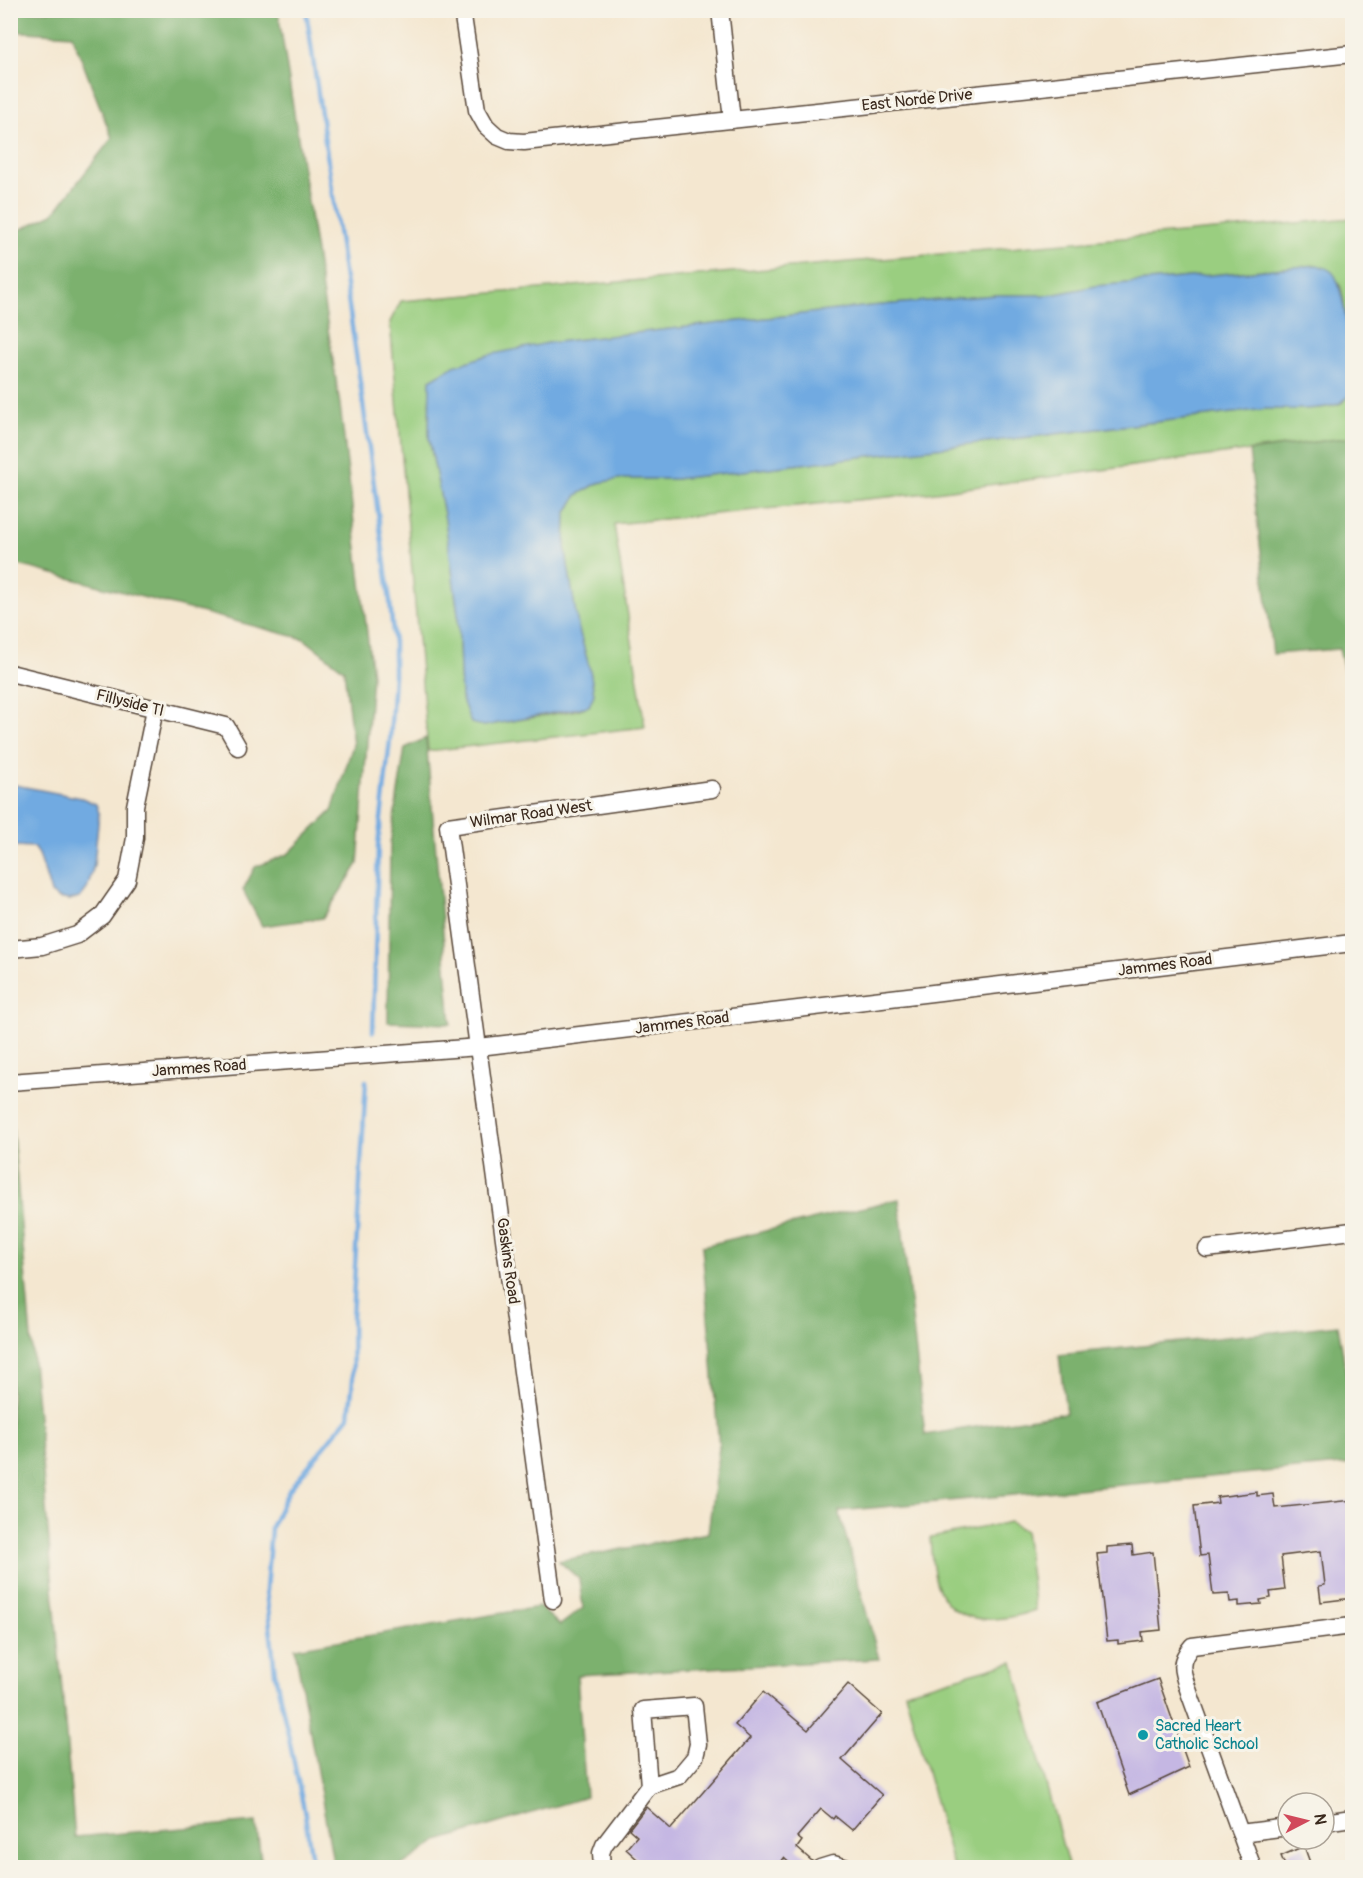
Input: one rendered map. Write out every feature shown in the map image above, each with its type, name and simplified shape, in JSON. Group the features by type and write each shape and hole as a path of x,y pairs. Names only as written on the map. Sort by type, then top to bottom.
{"street":[{"name":"East Norde Drive","path":"462,10 477,110 486,126 497,136 509,141 524,142 1353,54"},
{"path":"720,10 732,120"},
{"name":"Fillyside Tl","path":"10,673 226,726 238,747"},
{"path":"10,948 42,946 76,935 102,916 127,880 135,838 135,806 155,709"},
{"name":"Wilmar Road West","path":"462,923 448,825 712,789"},
{"name":"Gaskins Road","path":"462,923 553,1600"},
{"name":"Jammes Road","path":"10,1082 479,1047 1353,943"},
{"path":"1207,1249 1353,1231"},
{"path":"1253,1868 1181,1667 1185,1655 1192,1646 1353,1626"},
{"path":"602,1868 601,1853 604,1845 649,1786 679,1776 695,1757 698,1744 694,1706 642,1710 649,1786"},
{"path":"1336,1820 1353,1818"},
{"path":"1240,1833 1276,1828"},
{"path":"820,1868 833,1864 847,1868"}],"green space":[{"path":"10,11 278,11 340,405 372,675 358,864 323,918 262,926 243,890 255,867 288,854 332,811 353,745 344,670 304,639 11,563 11,234 53,214 112,138 72,35 11,31"},
{"path":"1352,218 1352,437 928,493 614,524 645,727 428,751 390,322 401,301","holes":["1320,266 1338,281 1342,292 1351,382 1350,392 1343,402 1327,407 1266,409 675,479 619,479 598,483 577,495 566,514 565,547 578,627 594,694 589,706 484,726 461,697 458,614 445,519 429,438 430,380 548,343 871,306 996,295 1051,295 1096,286"]},
{"path":"1352,437 1352,701 1339,649 1273,654 1249,451"},
{"path":"426,738 451,1024 388,1022 390,844 405,748"},
{"path":"11,1111 75,1837 256,1822 262,1867 11,1867"},
{"path":"899,1199 925,1435 1066,1413 1059,1355 1338,1325 1352,1408 1352,1464 839,1511 879,1659 577,1675 586,1797 438,1841 399,1867 334,1867 295,1648 539,1607 560,1625 583,1608 579,1579 559,1561 708,1533 719,1447 702,1246"},
{"path":"1010,1522 1025,1531 1035,1610 1007,1618 993,1619 965,1615 954,1609 944,1599 937,1585 930,1538"},
{"path":"1013,1662 1068,1865 1061,1868 953,1867 905,1692"}],"water":[{"path":"1317,265 1331,271 1337,281 1347,329 1350,392 1346,399 1337,404 1306,409 1266,409 675,479 619,479 598,483 577,495 566,514 565,547 578,626 594,694 589,706 484,726 471,723 461,697 458,614 445,519 429,438 430,380 454,366 488,355 548,343 871,306 996,295 1051,295 1096,286"},
{"path":"10,784 82,798 96,804 99,813 94,865 87,889 80,898 69,900 58,898 51,893 39,854 34,847 11,846"}],"building":[{"path":"1257,1492 1257,1496 1273,1494 1275,1508 1353,1500 1353,1598 1321,1602 1319,1586 1325,1585 1321,1551 1281,1556 1285,1590 1270,1592 1271,1598 1260,1600 1261,1604 1239,1606 1239,1601 1230,1602 1229,1594 1213,1595 1208,1555 1200,1556 1194,1506 1218,1503 1217,1497"},
{"path":"1132,1545 1133,1555 1153,1552 1161,1630 1142,1632 1143,1641 1118,1644 1118,1640 1107,1641 1097,1554 1107,1553 1107,1547"},
{"name":"Sacred Heart Catholic School","path":"1158,1679 1189,1767 1129,1795 1097,1702"},
{"path":"848,1684 882,1714 842,1760 882,1795 852,1830 835,1816 833,1819 821,1809 797,1837 802,1841 797,1848 812,1861 810,1868 795,1868 784,1858 776,1868 647,1868 626,1849 637,1836 629,1829 646,1807 671,1829 750,1738 735,1725 763,1692 808,1730"},
{"path":"1292,1851 1306,1851 1312,1868 1286,1868 1281,1856"}],"waterway":[{"path":"306,10 360,382 394,645 390,740 378,845 373,1032"},
{"path":"313,1868 305,1814 275,1673 266,1590 271,1527 289,1490 349,1416 353,1380 352,1317 366,1081"}],"place":[{"name":"Sacred Heart Catholic School","path":"1143,1735"}]}
